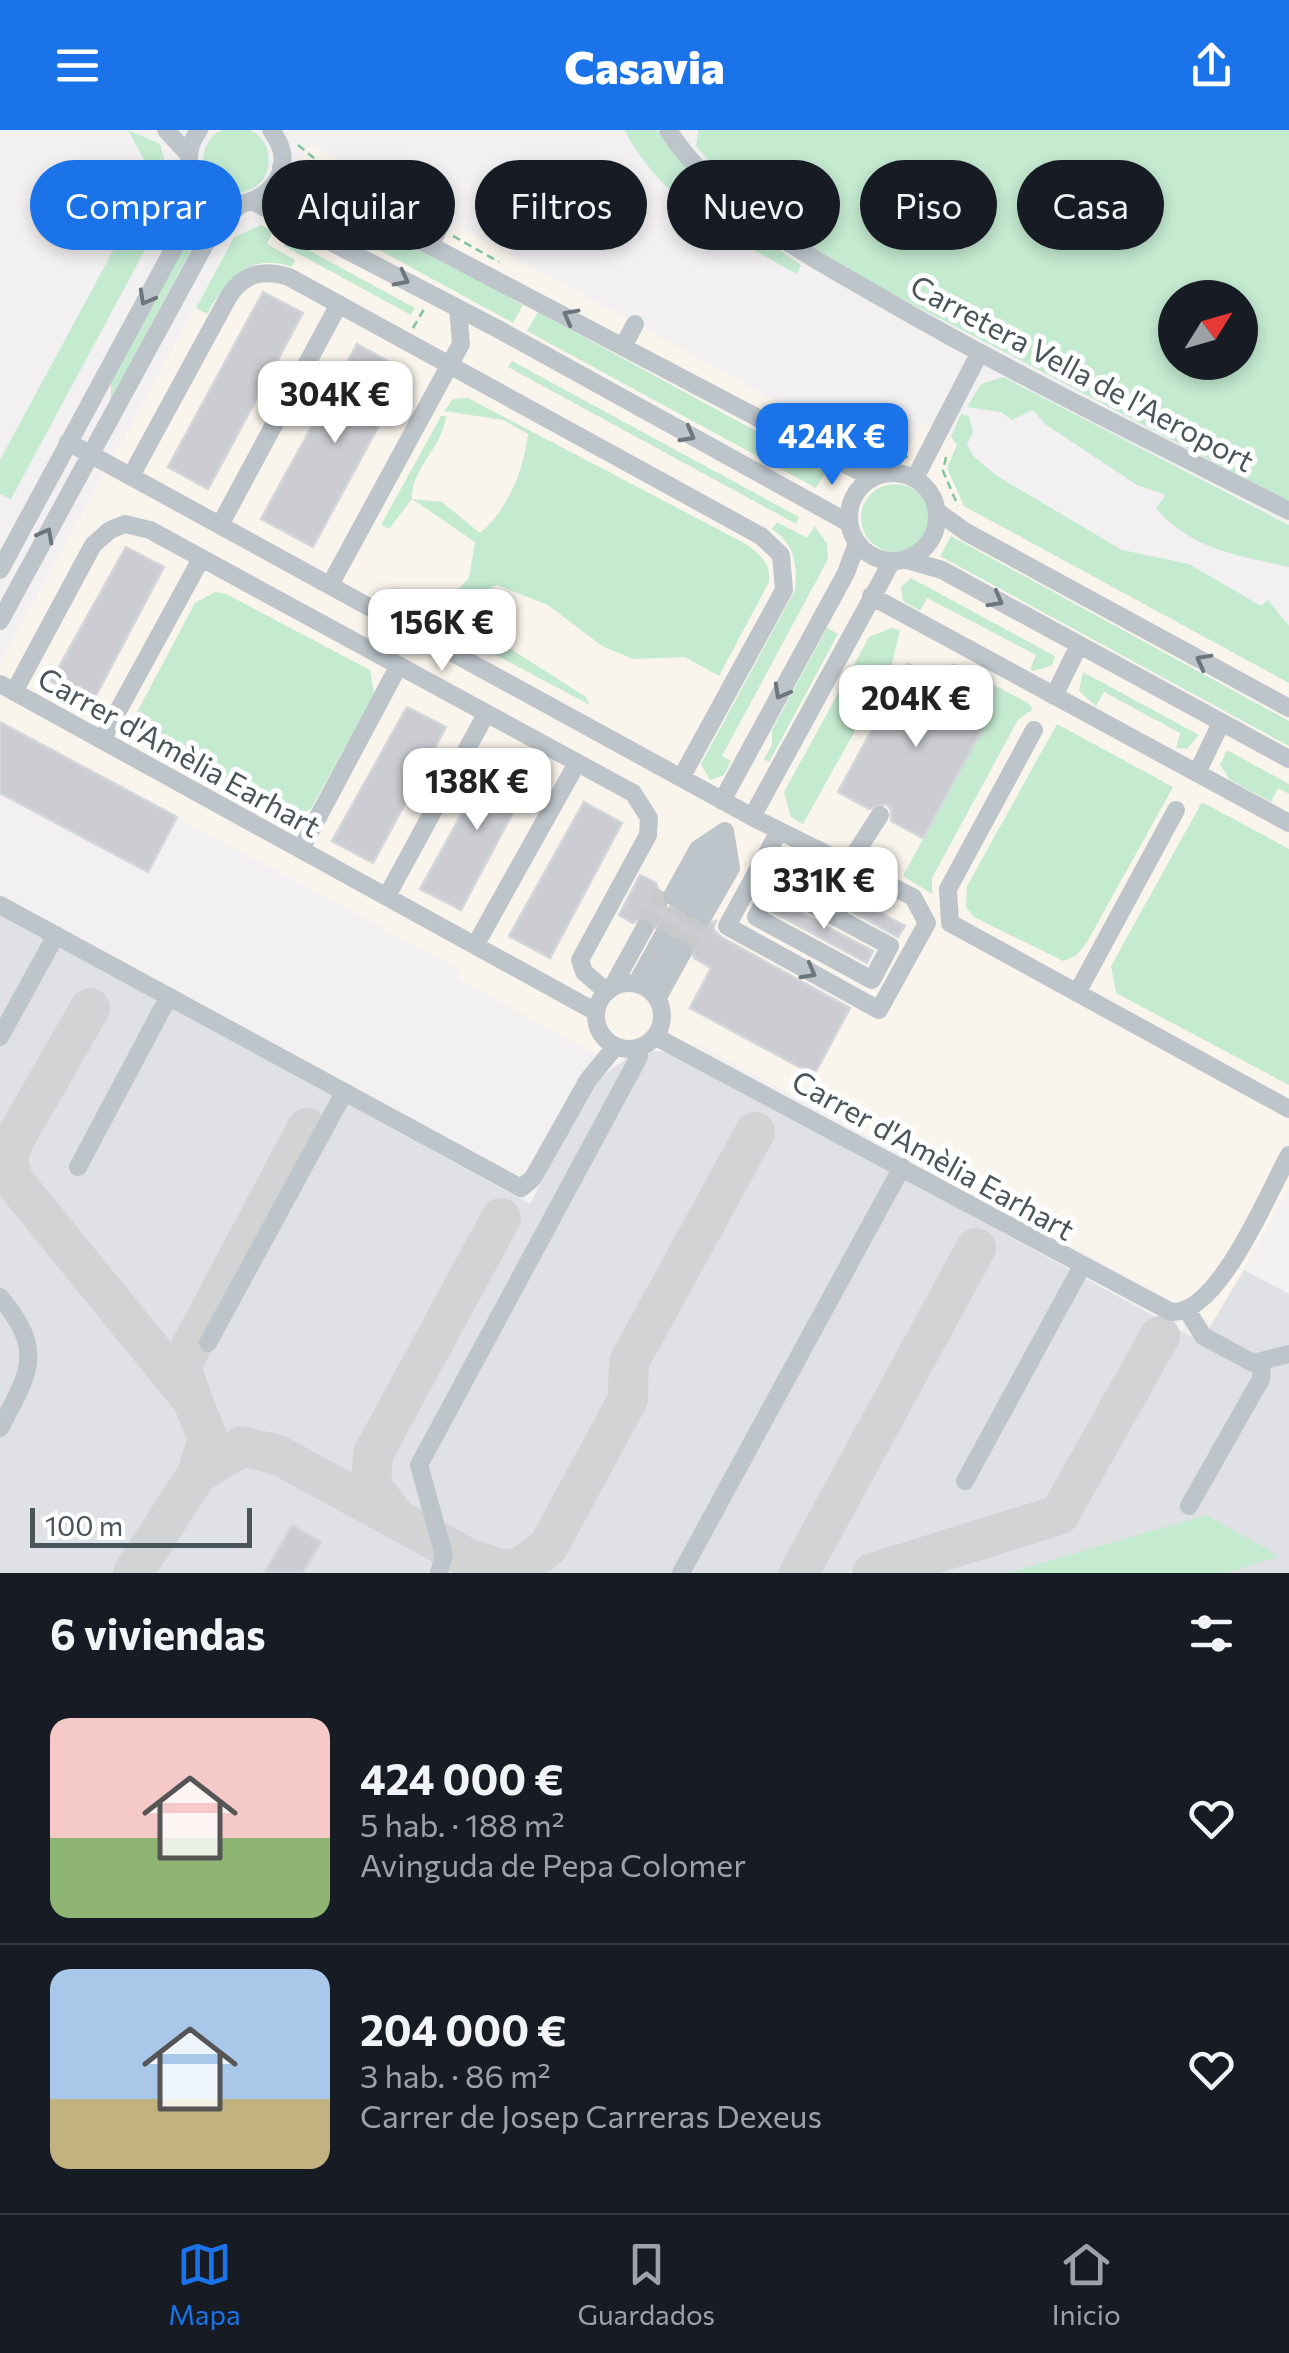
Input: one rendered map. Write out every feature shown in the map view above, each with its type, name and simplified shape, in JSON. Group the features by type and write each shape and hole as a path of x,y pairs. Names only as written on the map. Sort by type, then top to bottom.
{"street":[{"path":"166,130 190,155"},
{"path":"191,160 199,130"},
{"name":"Carretera Vella de l'Aeroport","path":"668,130 718,188 759,224 980,354 1289,511"},
{"path":"280,134 282,160"},
{"path":"0,621 215,226 262,195"},
{"path":"242,203 498,328 849,523"},
{"path":"455,241 624,345 872,478"},
{"path":"0,570 173,250"},
{"path":"131,476 237,284 270,272 288,277 339,304 756,532 775,544 782,555 786,572 784,590 682,778"},
{"path":"220,525 339,304"},
{"path":"330,585 460,344 458,308"},
{"path":"624,345 635,324"},
{"path":"460,344 498,328"},
{"path":"915,478 980,354"},
{"path":"68,442 737,809 913,897 926,924 879,1010 726,926 778,831"},
{"path":"1289,708 971,535 938,512 930,492 915,478 899,473 872,478 852,501 849,523 857,543 872,556 942,570 1289,760"},
{"path":"725,831 710,856 683,903 725,831 737,809 872,596 900,561 932,540 938,512"},
{"path":"7,688 102,535 118,526 134,525 633,793 649,818 648,835 580,960 584,972 630,989 662,1020 656,1037 635,1049 616,1047 602,1036 596,1012 630,989 662,940 630,989"},
{"path":"737,809 857,543"},
{"path":"102,740 201,558"},
{"path":"872,596 1289,823"},
{"path":"1054,696 1080,646"},
{"path":"301,849 398,667"},
{"name":"Carrer d'Amèlia Earhart","path":"7,688 596,1012"},
{"path":"387,896 486,714"},
{"path":"1197,774 1222,723"},
{"path":"1034,730 948,888 950,923 1289,1109"},
{"path":"476,944 577,762"},
{"path":"1077,993 1176,810"},
{"path":"829,913 845,871 880,815"},
{"path":"774,884 829,913 890,946 872,980 756,918 774,884"},
{"path":"0,904 521,1188 533,1178 588,1080 616,1047"},
{"path":"0,1037 56,936"},
{"path":"78,1167 168,998"},
{"name":"Carrer d'Amèlia Earhart","path":"656,1037 1158,1307 1178,1313 1187,1310"},
{"path":"440,1573 444,1555 419,1465 639,1057 635,1049"},
{"path":"208,1343 344,1092"},
{"path":"1289,1155 1216,1287 1187,1310 1203,1336 1253,1363 1289,1354"},
{"path":"681,1573 902,1168"},
{"path":"965,1481 1082,1266"},
{"path":"0,1297 29,1343 30,1372 0,1428"},
{"path":"1189,1506 1260,1379 1262,1362"}],"path":[{"path":"280,134 316,160"},
{"path":"864,459 908,458 916,449"},
{"path":"948,450 943,472 960,509"}],"shaded area":[{"path":"309,145 336,160 300,160"},
{"path":"261,224 262,250 455,250 455,225 475,236 475,250 501,250 859,446 866,438 888,449 902,449 912,442 923,423 951,437 957,445 964,506 1289,683 1289,1189 1213,1323 696,1043 681,1056 636,1052 614,1064 457,978 461,970 0,722 0,664 5,654 227,250 242,250 242,233"},
{"path":"0,914 530,1204 596,1081 636,1052 660,1051 681,1056 1201,1342 1244,1270 1289,1294 1289,1573 0,1573"}],"green space":[{"path":"223,129 249,129 267,147 269,160 262,160 262,181 249,191 242,192 242,160 203,160 212,136"},
{"path":"128,130 160,144 164,160 144,160"},
{"path":"624,130 657,130 680,160 667,160 667,186 647,160"},
{"path":"698,130 1289,130 1289,502 912,304 818,250 840,250 840,160 709,160 696,146"},
{"path":"262,226 262,250 278,250 295,260 292,267 263,263 240,272 207,314 196,308 227,250 242,250 242,233"},
{"path":"114,250 145,250 11,499 0,494 0,460"},
{"path":"182,250 191,250 111,399 111,379"},
{"path":"291,250 308,250 415,308 411,315"},
{"path":"379,250 423,250 523,305 513,323"},
{"path":"754,250 780,250 801,265 797,274"},
{"path":"538,312 827,470 816,488 527,331"},
{"path":"512,361 799,517 796,524 508,367"},
{"path":"1003,377 1289,525 1289,567 1216,549 1184,533 1156,508 1166,495 1137,485 1045,424 1033,410 1012,420 1001,412 967,407 981,384"},
{"path":"468,398 746,544 764,560 769,582 719,676 685,657 633,659 602,646 548,605 497,585 467,600 462,618 586,697 590,705 390,599 383,591 392,588 443,605 469,578 475,542 412,499 442,502 480,533 506,501 523,461 528,434 503,420 444,411 453,399"},
{"path":"961,414 969,416 973,432 967,444 973,456 997,476 1122,550 1189,564 1261,606 1268,600 1289,626 1289,683 964,506 947,468 957,445 951,437"},
{"path":"441,416 446,416 439,438 416,477 412,499 389,529 381,525"},
{"path":"895,484 919,494 929,518 919,542 895,552 871,542 861,518 871,494"},
{"path":"777,522 807,538 815,526 827,544 828,559 722,756 731,761 724,775 710,780 701,764 795,590 793,555 772,529"},
{"path":"951,536 1289,721 1289,746 940,556"},
{"path":"911,578 1055,656 1052,665 1034,671 1030,669 1036,655 927,598 920,611 903,601 901,587"},
{"path":"215,592 226,594 370,670 374,693 311,809 278,825 273,814 144,744 136,714 195,603"},
{"path":"827,628 838,634 769,762 764,759 772,745 772,730"},
{"path":"891,628 900,630 892,664 803,824 791,817 784,792 869,637"},
{"path":"953,663 1033,709 1018,720 932,878 932,894 903,876 992,711 933,678"},
{"path":"1083,672 1199,735 1187,749 1176,748 1180,733 1104,692 1096,706 1079,691"},
{"path":"1057,724 1173,787 1087,942 1076,956 1063,961 974,917 966,907 967,886"},
{"path":"1227,750 1289,784 1289,794 1278,788 1271,802 1230,780 1220,765"},
{"path":"1202,802 1289,849 1289,1085 1116,993 1111,966"},
{"path":"1206,1515 1279,1556 1227,1573 1007,1573"}],"building":[{"path":"263,292 303,313 208,489 168,467"},
{"path":"357,344 408,372 313,547 261,519"},
{"path":"126,547 164,567 92,703 51,681"},
{"path":"908,664 993,710 923,838 891,821 891,810 886,804 869,809 838,792"},
{"path":"407,707 446,727 373,863 332,841"},
{"path":"0,722 177,817 148,872 0,793"},
{"path":"495,754 533,775 461,910 420,889"},
{"path":"584,802 622,823 550,958 509,936"},
{"path":"640,875 656,883 665,906 699,926 716,921 713,929 721,937 850,1008 814,1075 690,1008 711,968 694,958 690,942 666,928 656,928 651,919 643,917 633,923 619,915"},
{"path":"779,901 873,951 867,963 773,912"},
{"path":"859,901 905,926 898,937 853,912"},
{"path":"292,1525 321,1542 303,1573 264,1573"}],"taxiway":[{"path":"90,1008 13,1142 8,1160 13,1180 193,1401 208,1439 197,1474"},
{"path":"193,1401 182,1369 186,1356 307,1128"},
{"path":"473,1560 500,1569 520,1568 548,1547 628,1399 629,1362 755,1132"},
{"path":"395,1517 371,1485 373,1454 501,1218"},
{"path":"799,1573 976,1248"},
{"path":"872,1573 1059,1515 1160,1336"},
{"path":"133,1573 197,1474 242,1446 278,1455 475,1562"}],"tunnel":[{"path":"644,929 664,892"},
{"path":"661,939 682,902"},
{"path":"673,946 693,909"},
{"path":"683,952 704,915"}]}
